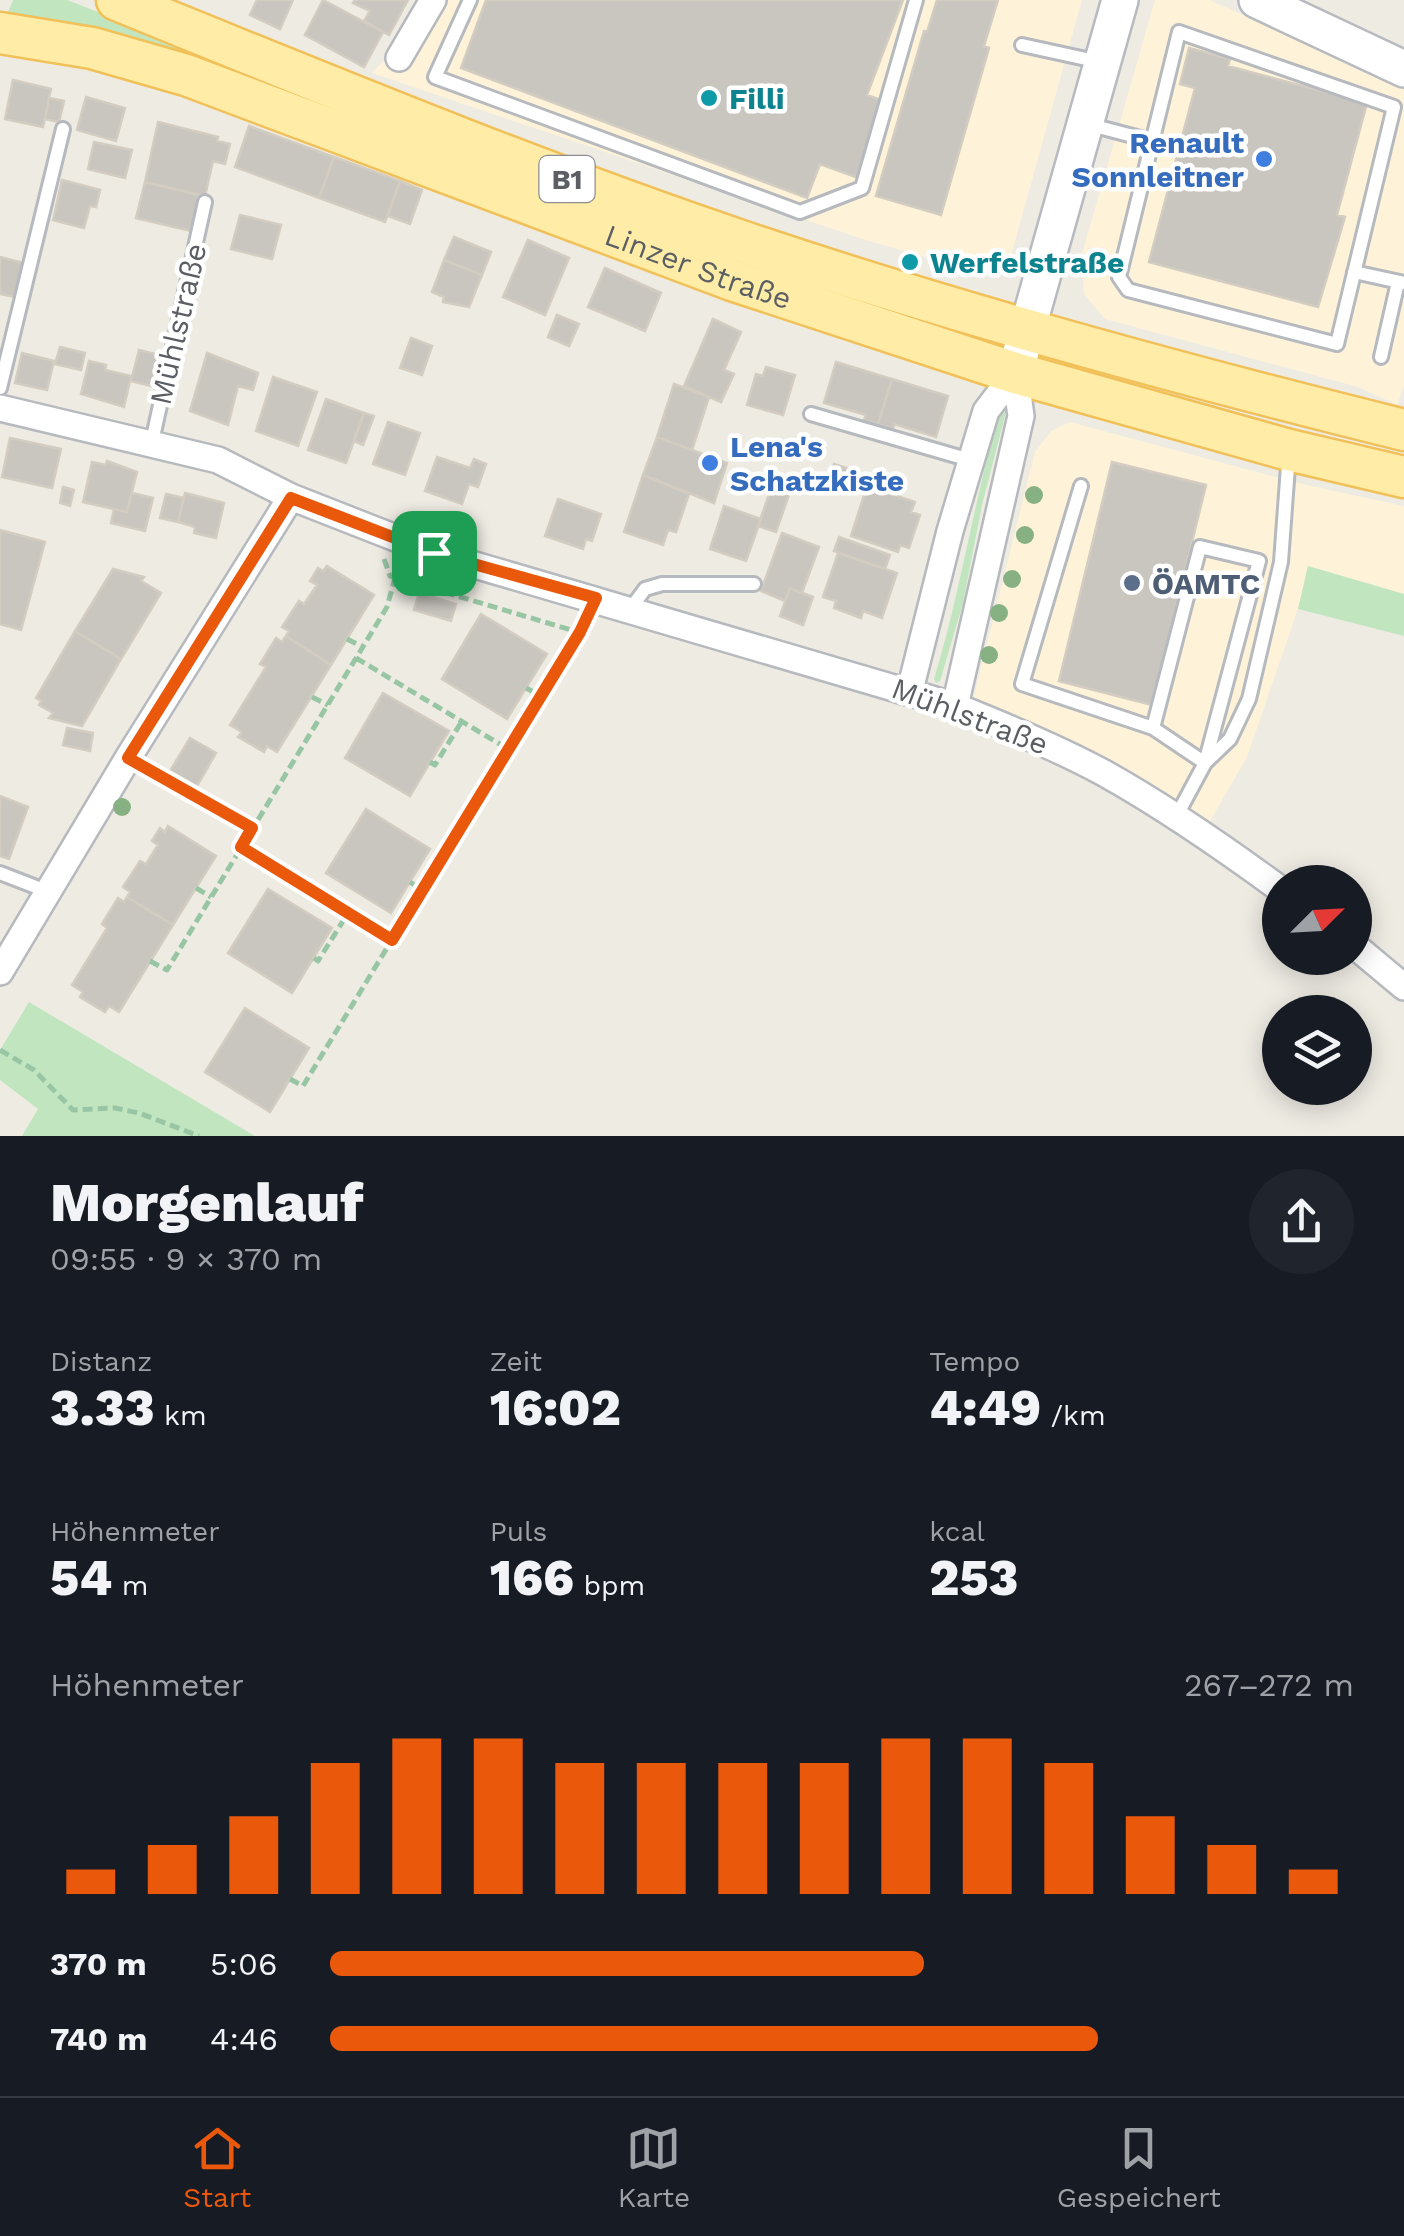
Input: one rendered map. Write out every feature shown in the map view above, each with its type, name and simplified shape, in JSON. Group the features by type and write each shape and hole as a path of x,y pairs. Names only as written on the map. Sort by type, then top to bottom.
{"main road":[{"name":"Linzer Straße","path":"116,0 548,172 744,242 1028,329 1404,430"},
{"name":"Linzer Straße","path":"0,33 92,48 186,75 732,280 1015,373 1289,450 1404,477"}],"street":[{"path":"398,58 432,0"},
{"path":"910,690 970,460 986,411 1015,373 1120,0"},
{"path":"1256,0 1404,68"},
{"path":"955,706 1021,416 1015,373"},
{"name":"Mühlstraße","path":"0,408 218,460 291,498 434,553 955,706 1104,773 1262,877"},
{"path":"0,972 291,498"},
{"path":"1372,960 1404,987"}],"lane":[{"path":"470,0 435,77 800,212 862,188 916,0"},
{"path":"1179,32 1394,107 1354,272 1337,344 1128,290 1119,276 1179,32"},
{"path":"1022,45 1102,62"},
{"path":"1085,124 1152,141"},
{"path":"0,388 63,129"},
{"name":"Mühlstraße","path":"151,446 205,202"},
{"path":"1354,272 1401,282 1381,357"},
{"path":"811,414 970,460"},
{"path":"1205,762 1230,740 1249,698 1282,562 1289,450"},
{"path":"1082,486 1022,684 1154,728 1205,762"},
{"path":"1154,728 1200,547 1258,561 1205,762 1176,817"},
{"path":"631,608 645,589 662,584 754,584"},
{"path":"0,873 49,892"}],"path":[{"path":"381,552 390,576 580,632"},
{"path":"150,961 166,970 388,607 395,578"},
{"path":"290,1079 302,1086 580,632 596,598"},
{"path":"348,639 362,648"},
{"path":"356,658 508,749"},
{"path":"526,688 541,696"},
{"path":"312,696 328,704"},
{"path":"430,762 435,766 462,722"},
{"path":"128,758 252,828"},
{"path":"241,847 392,940"},
{"path":"410,882 422,890"},
{"path":"196,888 211,897"},
{"path":"314,958 318,962 348,913"},
{"path":"0,1050 34,1070 73,1110 127,1110 199,1136"}],"shaded area":[{"path":"425,0 1082,0 1009,263 982,273 862,239 372,73 396,48"},
{"path":"1155,0 1209,0 1404,86 1404,386 1397,405 1358,387 1105,319 1084,294 1082,254"},
{"path":"1070,422 1302,484 1404,506 1404,594 1308,566 1298,609 1247,757 1210,821 1079,743 973,700 1035,452 1051,431"}],"green space":[{"path":"13,0 67,0 354,111 353,118 215,64 135,42 7,15"},
{"path":"1000,410 1006,412 963,603 940,681 936,683 934,679"},
{"path":"1308,566 1404,594 1404,636 1298,609"},
{"path":"29,1002 255,1136 22,1136 38,1109 0,1080 0,1050"}],"building":[{"path":"257,0 293,0 280,29 250,15"},
{"path":"323,0 383,32 364,67 305,35"},
{"path":"408,0 389,35 364,21 370,11 353,3"},
{"name":"Filli","path":"486,0 903,0 867,95 886,102 858,178 820,164 807,198 461,68"},
{"path":"937,0 998,0 984,46 989,48 941,215 876,196 924,31 927,32"},
{"name":"Renault Sonnleitner","path":"1189,48 1230,59 1228,66 1367,103 1337,215 1345,217 1318,307 1149,262 1195,88 1180,84"},
{"path":"13,80 51,89 43,127 5,119"},
{"path":"86,97 125,108 116,141 77,130"},
{"path":"49,98 64,101 59,122 45,119"},
{"path":"158,122 218,137 217,141 230,144 225,164 213,161 205,196 145,182"},
{"path":"249,126 334,157 319,198 235,167"},
{"path":"94,142 132,150 125,178 88,169"},
{"path":"334,157 400,181 385,222 319,198"},
{"path":"62,180 100,190 96,207 90,206 84,228 53,220"},
{"path":"400,181 422,190 410,224 388,216"},
{"path":"145,182 199,195 191,231 136,218"},
{"path":"240,215 281,225 272,259 231,249"},
{"path":"454,237 491,252 482,275 444,260"},
{"path":"528,240 569,258 545,315 503,297"},
{"path":"0,257 23,263 15,297 0,294"},
{"path":"444,260 482,275 469,307 443,302 444,297 432,292"},
{"path":"605,268 661,293 645,331 588,307"},
{"path":"557,315 579,324 569,346 548,337"},
{"path":"713,319 741,332 724,370 734,374 721,402 684,386"},
{"path":"411,338 432,346 422,375 400,368"},
{"path":"60,347 85,353 81,370 55,364"},
{"path":"139,350 159,355 151,386 131,381"},
{"path":"22,353 54,361 47,390 15,383"},
{"path":"207,353 258,373 253,390 238,386 228,425 190,411"},
{"path":"89,361 106,365 105,370 131,376 124,407 81,394"},
{"path":"836,362 892,379 878,424 864,420 866,415 824,403"},
{"path":"766,367 795,375 783,415 747,405 756,374 763,376"},
{"path":"273,377 317,392 298,446 256,431"},
{"path":"892,379 948,396 936,437 894,424 893,429 878,424"},
{"path":"674,384 709,397 692,450 657,437"},
{"path":"326,399 364,413 346,463 308,450"},
{"path":"364,413 374,416 363,445 354,441"},
{"path":"388,422 420,433 405,475 373,464"},
{"path":"657,437 727,463 714,503 643,475"},
{"path":"10,438 61,449 52,488 2,477"},
{"path":"437,457 470,468 474,459 486,464 478,487 469,484 462,504 425,491"},
{"path":"107,461 137,472 127,512 83,502 92,462 106,465"},
{"name":"ÖAMTC","path":"1112,462 1206,485 1152,705 1059,681"},
{"path":"834,464 859,472 853,491 828,483"},
{"path":"643,475 689,494 676,532 668,530 663,545 624,532"},
{"path":"773,483 791,489 776,532 758,526"},
{"path":"867,486 915,502 911,512 920,515 909,548 900,545 898,552 851,536"},
{"path":"63,487 74,490 70,506 60,503"},
{"path":"132,493 153,498 145,531 111,523 114,509 127,512"},
{"path":"185,493 224,503 216,538 194,533 195,527 178,522"},
{"path":"166,494 184,498 178,522 160,518"},
{"path":"558,499 601,514 592,541 586,539 583,549 545,536"},
{"path":"724,506 761,519 746,561 710,549"},
{"path":"0,530 45,542 21,630 0,624"},
{"path":"782,533 819,547 802,593 790,588 785,601 761,591"},
{"path":"839,537 890,555 885,569 834,551"},
{"path":"838,553 897,573 882,618 863,611 861,618 834,608 836,601 823,597"},
{"path":"327,566 374,595 331,665 286,636 289,631 282,627 299,601 304,604 317,585 310,581 318,568 323,571"},
{"path":"113,569 144,577 141,581 161,593 121,659 75,631"},
{"path":"790,588 813,597 803,625 780,616"},
{"path":"419,593 456,604 451,621 414,610"},
{"path":"481,614 547,654 507,719 442,679"},
{"path":"75,631 121,659 82,726 49,718 53,713 39,705 41,701 36,698"},
{"path":"286,636 331,665 277,752 267,746 264,752 238,737 242,732 230,725 266,667 260,664 276,638 282,642"},
{"path":"383,693 449,731 410,796 345,758"},
{"path":"67,728 93,733 90,751 63,745"},
{"path":"190,738 216,753 197,786 170,771"},
{"path":"0,796 28,807 9,859 0,856"},
{"path":"366,809 430,849 391,913 326,873"},
{"path":"168,826 216,856 173,925 127,897 130,892 123,887 140,861 146,864 158,845 152,841 160,828 165,832"},
{"path":"268,889 332,928 292,993 228,953"},
{"path":"127,897 173,925 119,1012 109,1006 105,1012 80,997 83,992 72,985 107,928 102,924 118,898 124,902"},
{"path":"245,1008 309,1048 270,1112 205,1072"}],"place":[{"name":"Filli","path":"709,98"},
{"name":"Renault Sonnleitner","path":"1264,159"},
{"name":"Werfelstraße","path":"910,262"},
{"name":"Lena's Schatzkiste","path":"710,463"},
{"name":"ÖAMTC","path":"1132,583"}],"route":[{"path":"291,498 434,553 596,598 586,622 392,940 241,847 252,828 128,758 291,498"}]}
